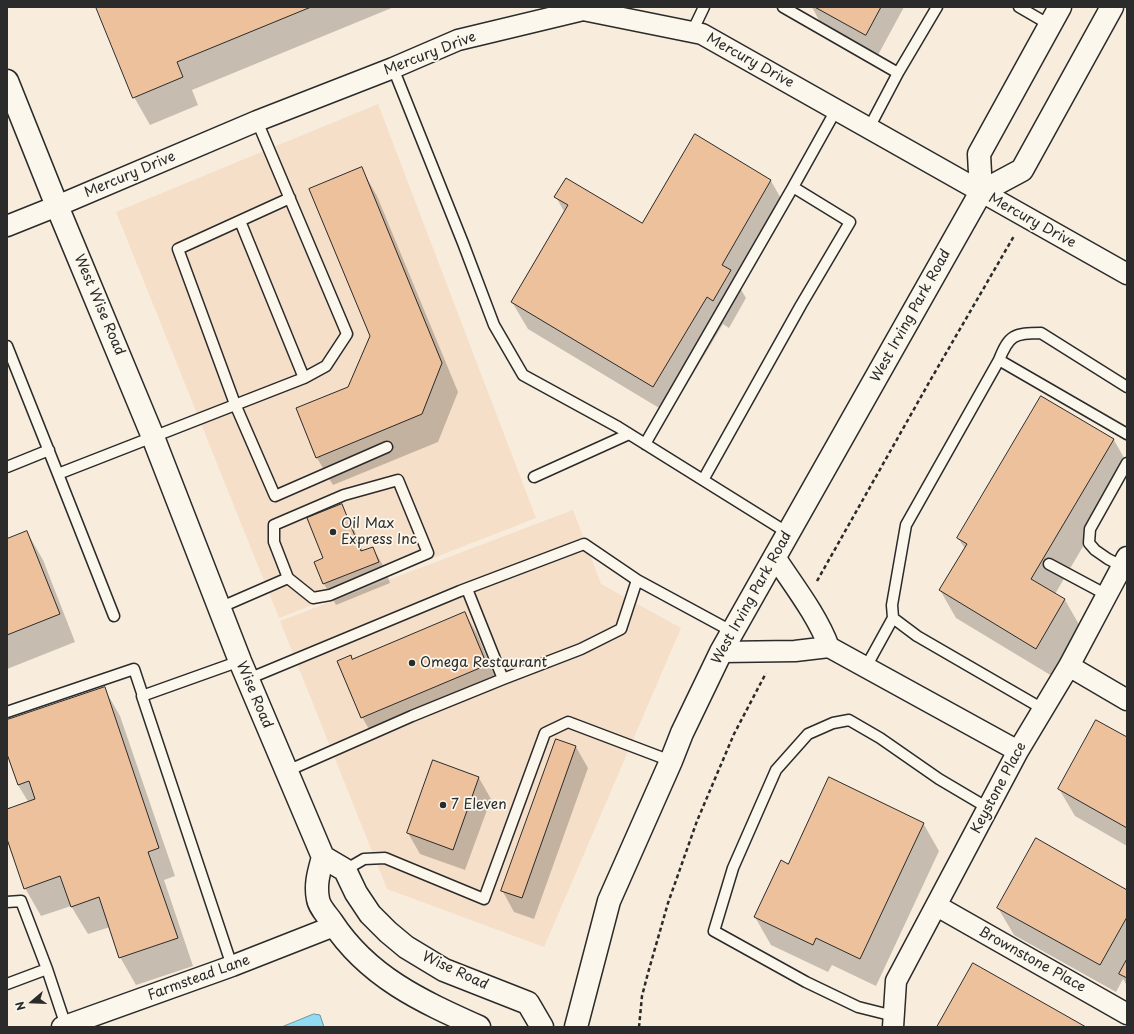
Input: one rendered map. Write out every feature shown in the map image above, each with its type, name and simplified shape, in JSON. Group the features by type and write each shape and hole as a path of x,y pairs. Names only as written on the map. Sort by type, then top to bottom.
{"street":[{"path":"1055,16 978,154 981,192 1022,170 1112,7"},
{"name":"Mercury Drive","path":"7,226 257,121 393,68 458,40 584,8 702,34 1127,274"},
{"name":"West Wise Road","path":"7,81 190,530"},
{"name":"West Irving Park Road","path":"576,1027 609,901 682,733 721,652 981,192"},
{"name":"Wise Road","path":"190,530 244,670 323,857"},
{"path":"775,557 805,603 825,637 829,647"},
{"name":"Keystone Place","path":"894,1022 896,981 1018,751 1069,666 1125,561"},
{"path":"721,652 778,652 829,647 1018,751"},
{"path":"1069,666 1127,700"},
{"path":"345,870 323,857 316,884 318,901 334,926 360,956 388,981 423,1002 479,1027"},
{"name":"Wise Road","path":"345,870 356,893 370,914 406,947 444,970 528,1003 542,1027"},
{"name":"Brownstone Place","path":"937,906 1127,1014"},
{"name":"Farmstead Lane","path":"64,1026 232,966 334,926"}],"lane":[{"path":"692,32 704,7"},
{"path":"783,7 898,73"},
{"path":"869,128 898,73 937,7"},
{"path":"1019,7 1055,16"},
{"path":"393,68 464,243 494,325 523,375 629,434 788,533"},
{"path":"645,444 836,110"},
{"path":"58,474 304,378 326,366 347,334 257,121"},
{"path":"703,480 801,305 850,222 793,187"},
{"path":"290,198 178,249 235,404 275,496 388,447"},
{"path":"240,221 304,378"},
{"path":"866,667 893,618 892,605 906,525 999,360 1005,344 1014,336 1027,333 1041,333 1127,387"},
{"path":"7,346 114,616"},
{"path":"999,360 1127,434"},
{"path":"534,477 629,434"},
{"path":"7,467 48,450"},
{"path":"1125,561 1108,559 1095,550 1089,543 1090,529 1127,463"},
{"path":"398,480 428,553 330,595 313,598 288,578 274,542 274,525 344,495 398,480"},
{"path":"143,696 244,670 467,589 584,544 637,580 732,632"},
{"path":"1049,564 1106,596"},
{"path":"219,608 288,578"},
{"path":"287,771 412,716 581,649 621,629 637,580"},
{"path":"467,589 503,679"},
{"path":"893,618 916,636 1043,709"},
{"path":"7,712 134,669 232,966"},
{"path":"894,1022 858,1007 806,982 714,931 733,868 776,770 808,734 833,723 849,720 880,738 939,779 988,808"},
{"path":"345,870 364,859 385,858 484,899 545,733 568,722 671,761"},
{"path":"7,902 21,901 48,969 64,1026"},
{"path":"7,984 48,969"}],"path":[{"path":"805,603 1025,217"},
{"path":"639,1027 642,996 648,973 668,903 697,821 734,734 778,652"}],"shaded area":[{"path":"378,104 536,518 279,618 116,212"},
{"path":"573,510 601,584 681,628 544,947 387,889 280,621"}],"water":[{"path":"314,1014 320,1015 324,1027 282,1027"}],"building":[{"path":"96,7 311,7 177,62 183,77 133,98"},
{"path":"815,7 881,7 866,35"},
{"path":"695,134 771,180 722,265 731,270 713,301 707,297 653,387 511,302 568,205 554,197 566,178 642,223"},
{"path":"362,167 442,363 422,414 316,458 296,408 348,387 370,336 309,189"},
{"path":"1041,396 1114,439 1031,579 1065,599 1036,649 939,590 967,544 957,538"},
{"name":"Oil Max Express Inc","path":"342,504 361,551 373,547 379,562 323,584 314,562 323,558 307,518"},
{"path":"27,531 60,614 7,635 7,539"},
{"name":"Omega Restaurant","path":"465,612 487,665 361,718 337,661 351,655 352,659"},
{"path":"105,687 159,848 148,852 178,938 119,958 99,897 71,907 60,876 24,889 7,839 7,809 35,799 29,781 18,785 7,754 7,720"},
{"path":"1096,720 1127,737 1127,828 1058,789"},
{"path":"556,739 576,746 522,898 501,891"},
{"name":"7 Eleven","path":"433,760 479,777 453,850 407,833"},
{"path":"829,777 924,823 860,959 816,938 813,945 754,917 781,860 788,864"},
{"path":"1036,838 1127,890 1127,917 1100,965 997,908"},
{"path":"1127,959 1127,978 1119,974"},
{"path":"973,963 1086,1027 937,1027"}],"place":[{"name":"Oil Max Express Inc","path":"333,532"},
{"name":"Omega Restaurant","path":"412,663"},
{"name":"7 Eleven","path":"443,805"}]}
